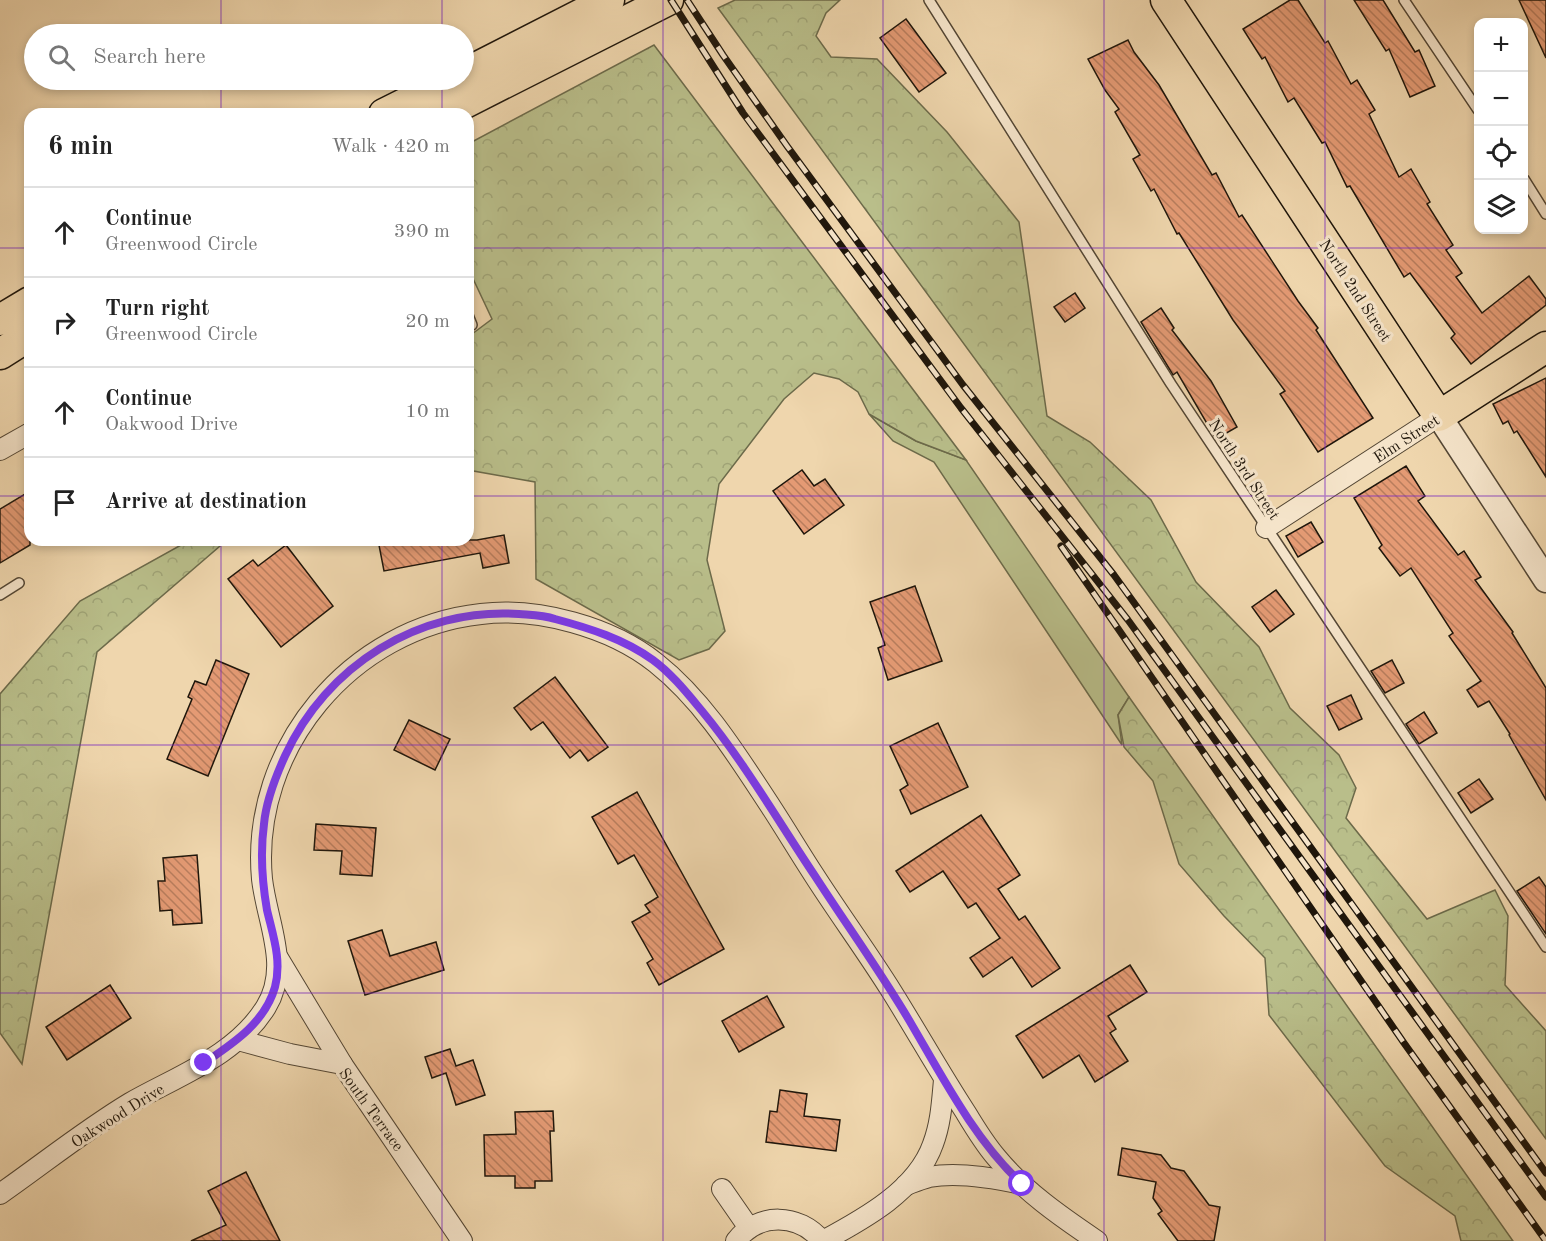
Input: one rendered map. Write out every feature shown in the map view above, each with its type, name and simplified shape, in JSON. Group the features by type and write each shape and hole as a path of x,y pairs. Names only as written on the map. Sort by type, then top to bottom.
{"main road":[{"path":"474,69 609,0"},
{"path":"455,108 668,0"},
{"name":"North 2nd Street","path":"1166,0 1439,416"},
{"path":"396,108 432,90"},
{"path":"0,320 24,306"},
{"path":"0,354 24,339"},
{"name":"Elm Street","path":"1439,416 1546,347"}],"street":[{"name":"Elm Street","path":"1266,528 1439,416"},
{"name":"North 2nd Street","path":"1439,416 1546,580"},
{"path":"0,450 24,436"},
{"path":"342,1064 278,958 262,880 261,853 264,822 278,771 294,736 315,705 334,684 363,659 390,642 415,630 451,618 496,613 546,616 592,629 626,644 666,671 695,702 726,740 764,797 893,994 944,1080 992,1152 1043,1203 1097,1241"},
{"name":"Oakwood Drive","path":"0,1194 129,1104 204,1063 238,1040 249,1030 269,1000 277,976 278,958"},
{"name":"South Terrace","path":"238,1040 290,1054 342,1064 462,1241"},
{"path":"722,1189 742,1234 766,1220 779,1218 806,1226 822,1241 877,1209 923,1165 933,1145 940,1117 944,1080"},
{"path":"904,1185 939,1176 988,1177 1022,1184"}],"lane":[{"name":"North 3rd Street","path":"929,0 1266,528 1545,944"},
{"path":"1404,0 1474,103"},
{"path":"1525,180 1546,214"},
{"path":"0,595 19,583"}],"green space":[{"path":"735,0 840,0 826,13 816,36 831,57 877,59 947,132 1019,222 1047,416 1090,442 1151,500 1196,582 1259,647 1290,708 1339,755 1356,788 1346,818 1427,919 1495,890 1508,916 1505,985 1546,1031 1546,1139 718,8"},
{"path":"654,45 966,460 916,441 869,414 858,392 839,379 814,373 784,399 719,484 707,560 725,631 709,649 679,660 536,579 535,482 474,471 474,332 492,319 474,281 474,141"},
{"path":"869,414 916,441 966,460 1129,697 1118,715 1122,745 934,462 893,441"},
{"path":"179,546 220,546 97,652 22,1064 0,1033 0,694 80,601"},
{"path":"1129,697 1513,1241 1461,1241 1455,1216 1385,1166 1269,1015 1265,958 1224,916 1179,864 1153,781 1124,747 1118,715"}],"building":[{"path":"1290,0 1298,0 1325,43 1328,41 1351,84 1357,80 1375,110 1369,114 1399,177 1411,169 1430,202 1427,204 1453,245 1446,250 1462,273 1456,277 1482,313 1529,276 1546,299 1546,305 1471,364 1451,338 1455,334 1410,273 1404,277 1350,186 1347,187 1325,142 1322,143 1294,98 1288,102 1265,57 1262,59 1243,29"},
{"path":"1354,0 1383,0 1415,52 1419,50 1435,86 1410,97 1389,49 1386,51"},
{"path":"1519,0 1546,0 1546,58 1528,18"},
{"path":"906,19 946,73 919,92 880,38"},
{"path":"1128,40 1134,52 1159,85 1212,175 1216,173 1239,217 1242,215 1318,328 1316,330 1373,418 1318,452 1280,394 1285,391 1233,320 1179,233 1177,234 1154,189 1151,191 1133,159 1140,155 1115,112 1119,109 1105,90 1088,59"},
{"path":"1075,293 1085,308 1065,322 1054,307"},
{"path":"1161,308 1174,328 1172,330 1211,381 1237,427 1216,439 1177,372 1173,375 1141,322"},
{"path":"1546,378 1546,477 1517,431 1514,433 1508,421 1503,424 1493,404"},
{"path":"1406,466 1425,496 1418,501 1458,555 1464,551 1481,577 1475,580 1513,632 1546,688 1546,800 1489,701 1478,707 1467,690 1481,681 1449,636 1453,633 1411,568 1400,576 1379,548 1382,545 1354,498"},
{"path":"802,470 814,486 825,479 844,505 804,534 773,491"},
{"path":"24,495 24,546 28,546 0,563 0,509"},
{"path":"1311,522 1323,542 1298,557 1286,536"},
{"path":"504,535 509,563 483,568 480,553 384,571 379,546 474,546 474,540"},
{"path":"287,546 333,606 281,647 228,579 253,560 258,566"},
{"path":"915,586 942,661 888,680 878,648 885,645 870,602"},
{"path":"1276,590 1294,614 1270,632 1252,607"},
{"path":"216,660 249,674 208,776 167,759 192,699 188,697 195,681 206,685"},
{"path":"1392,660 1404,683 1385,693 1371,671"},
{"path":"555,677 608,747 588,761 580,750 570,758 543,722 531,730 514,708"},
{"path":"1351,695 1362,719 1339,730 1327,706"},
{"path":"1424,712 1437,733 1419,744 1406,724"},
{"path":"409,720 450,739 435,770 394,750"},
{"path":"938,723 968,787 911,814 900,790 908,785 890,746"},
{"path":"1479,779 1493,799 1471,813 1458,793"},
{"path":"637,792 724,949 659,985 647,963 653,959 632,922 650,912 645,905 658,897 634,855 618,864 592,817"},
{"path":"981,815 1020,875 998,889 1019,920 1025,916 1060,968 1032,987 1012,957 983,977 970,958 1000,938 976,903 968,908 943,871 910,892 896,871"},
{"path":"316,824 376,828 372,876 340,874 342,851 314,850"},
{"path":"197,855 202,923 173,925 172,910 160,911 158,881 165,881 163,858"},
{"path":"1539,877 1546,887 1546,934 1517,891"},
{"path":"382,930 390,956 436,942 444,970 365,995 348,941"},
{"path":"1130,965 1147,992 1108,1016 1116,1029 1110,1033 1128,1061 1095,1082 1079,1055 1043,1078 1016,1036"},
{"path":"110,985 131,1018 67,1060 46,1027"},
{"path":"767,996 784,1027 739,1052 722,1021"},
{"path":"450,1049 456,1066 473,1060 485,1095 456,1105 446,1073 432,1078 425,1057"},
{"path":"780,1090 807,1094 804,1116 840,1120 836,1151 766,1142 770,1111 777,1112"},
{"path":"553,1111 554,1131 550,1131 552,1181 535,1181 535,1188 515,1188 515,1176 485,1176 484,1135 516,1134 515,1112"},
{"path":"1122,1148 1161,1155 1171,1168 1184,1171 1209,1205 1220,1207 1214,1241 1178,1241 1158,1214 1162,1211 1153,1198 1156,1182 1118,1175"},
{"path":"246,1172 280,1241 191,1241 226,1225 208,1191"}],"railway":[{"path":"671,0 743,113 961,408 1128,620 1546,1197"},
{"path":"687,0 787,146 963,385 1114,575 1546,1173"},
{"path":"1061,546 1404,1043 1546,1241"}],"route":[{"path":"204,1063 249,1030 265,1009 274,991 278,958 262,880 261,853 264,822 278,771 294,736 315,705 334,684 363,659 415,630 451,618 480,614 546,616 592,629 626,644 652,660 673,677 695,702 726,740 764,797 878,970 944,1080 992,1152 1022,1184"}]}
